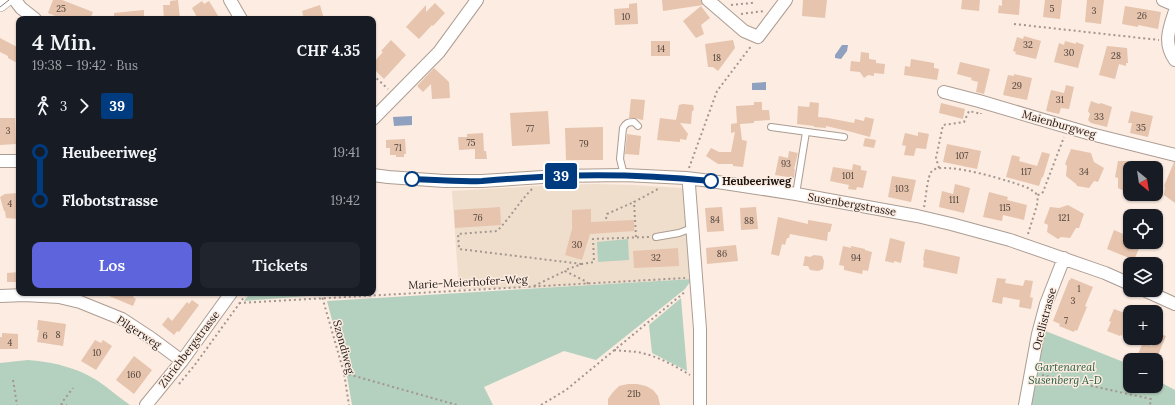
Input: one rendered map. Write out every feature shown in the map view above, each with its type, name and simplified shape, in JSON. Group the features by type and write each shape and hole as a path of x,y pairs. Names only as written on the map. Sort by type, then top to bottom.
{"street":[{"path":"0,4 5,0"},
{"path":"15,0 21,8 31,16"},
{"path":"230,0 239,16"},
{"path":"376,116 439,52 477,0"},
{"path":"708,0 744,31 758,37 786,0"},
{"path":"1163,0 1175,5"},
{"path":"1175,11 1168,41 1170,50 1175,60"},
{"name":"Maienburgweg","path":"944,92 1091,134 1175,154"},
{"path":"0,161 16,161"},
{"name":"Susenbergstrasse","path":"376,175 444,181 482,181 558,176 689,176 917,216 951,224 1010,240 1064,258 1123,281"},
{"path":"689,176 700,329 700,405"},
{"name":"Orellistrasse","path":"1025,405 1038,334 1046,304 1064,258"},
{"name":"Pilgerweg","path":"0,296 16,295"},
{"name":"Pilgerweg","path":"59,296 80,302 122,319 151,338 182,362"},
{"name":"Zürichbergstrasse","path":"146,405 182,362 229,296"},
{"path":"1160,297 1175,304"}],"lane":[{"path":"624,175 620,159 623,128 625,124 629,122 634,122 638,126"},
{"path":"771,127 844,136"},
{"path":"796,194 806,132"},
{"path":"656,237 692,228"}],"path":[{"path":"751,0 752,3 721,6 722,12 778,10"},
{"path":"1014,24 1162,41"},
{"path":"689,176 696,147 717,91 758,37"},
{"path":"376,78 389,90"},
{"path":"939,168 936,158 943,125 964,122 969,111 981,114"},
{"path":"1038,195 1043,192 1049,178 1064,136 1065,126"},
{"path":"924,211 929,176 932,171 939,168 951,168 978,172 1028,188 1038,195"},
{"path":"534,184 497,231 458,234 459,249 582,264"},
{"path":"606,219 607,214 661,188 661,184"},
{"path":"1027,239 1038,205 1038,195"},
{"path":"634,202 636,237"},
{"path":"532,287 565,270 582,264 594,262 593,239 656,237"},
{"path":"565,271 587,282 588,284"},
{"path":"541,405 566,390 686,290 697,278"},
{"name":"Marie-Meierhofer-Weg","path":"376,296 697,278"},
{"name":"Szondiweg","path":"322,296 344,373 349,405"},
{"name":"Marie-Meierhofer-Weg","path":"239,304 375,296"},
{"path":"614,350 638,352 656,358 679,368 700,381"},
{"path":"344,373 457,405"},
{"path":"1031,373 1151,399 1150,405"},
{"path":"13,380 17,405"},
{"path":"67,405 61,405 72,388"}],"shaded area":[{"path":"593,184 682,188 685,190 692,279 539,288 459,289 452,191"}],"green space":[{"path":"628,239 629,260 598,262 597,242"},
{"path":"692,279 685,289 596,360 564,351 484,387 493,405 352,405 347,376 327,301"},
{"path":"248,296 308,296 244,301"},
{"path":"681,298 687,371 652,353 649,325"},
{"name":"Gartenareal Susenberg A-D","path":"1043,330 1123,362 1123,393 1163,393 1163,384 1175,390 1175,405 1027,405"},
{"path":"28,360 68,367 78,371 96,380 130,405 0,405 0,363"}],"water":[{"path":"842,45 848,45 847,51 841,59 835,58 835,55"},
{"path":"766,82 766,90 752,90 752,83"},
{"path":"412,116 412,125 394,126 393,117"}],"building":[{"path":"53,0 62,0 93,12 91,16 56,16 48,13"},
{"path":"178,0 180,16 164,16 163,5 170,5 170,1"},
{"path":"662,0 701,0 703,5 663,11"},
{"path":"803,0 827,0 825,18 802,16"},
{"path":"962,0 980,0 979,11 961,9"},
{"path":"1002,0 1020,0 1019,15 998,13 999,5 1002,6"},
{"path":"1045,0 1062,0 1060,19 1043,17"},
{"path":"1087,0 1104,0 1101,24 1085,22"},
{"path":"202,1 204,4 209,1 218,16 196,16 192,8"},
{"path":"435,3 445,13 419,39 406,27 426,5 426,12"},
{"path":"637,3 638,24 615,25 614,9 629,8 629,4"},
{"path":"320,5 323,16 303,16 302,11"},
{"path":"701,6 710,18 701,25 704,34 696,38 683,21"},
{"path":"1125,6 1161,12 1158,29 1138,25 1138,27 1122,24"},
{"path":"144,10 144,16 114,16 114,13"},
{"path":"1024,36 1041,41 1036,59 1015,54 1016,52 1013,51 1017,37 1023,39"},
{"path":"0,38 16,46 16,62 8,58 8,56 0,52"},
{"path":"391,40 406,55 384,79 376,71 376,60 383,52 381,51"},
{"path":"733,40 735,48 718,71 713,67 708,67 705,44"},
{"path":"651,41 670,41 670,56 651,56"},
{"path":"1065,41 1076,44 1076,42 1084,45 1078,68 1054,62 1059,43 1064,45"},
{"path":"1107,46 1127,48 1128,63 1126,63 1126,66 1119,64 1115,79 1099,75"},
{"path":"861,52 869,53 869,59 876,60 876,63 885,64 884,74 874,73 874,76 868,75 864,78 860,72 850,71 851,61 860,62"},
{"path":"911,59 934,63 934,68 939,69 937,80 904,75 905,66 910,67"},
{"path":"960,62 990,69 984,94 976,92 978,82 971,80 972,78 957,74"},
{"path":"434,68 449,82 450,98 432,99 431,84 423,92 417,86"},
{"path":"1014,74 1032,78 1027,100 1003,95 1008,75 1014,76"},
{"path":"1066,85 1074,87 1069,109 1061,108 1059,114 1046,111 1051,90 1064,93"},
{"path":"631,99 645,100 643,120 629,118"},
{"path":"1091,101 1112,107 1107,127 1091,123 1088,120 1090,114 1088,111"},
{"path":"754,102 762,102 762,110 769,110 770,120 740,124 742,140 747,141 743,167 733,166 733,164 718,164 706,156 711,148 719,152 731,152 735,132 731,133 731,124 737,123 736,106 754,105"},
{"path":"810,102 819,103 818,117 854,123 855,119 864,121 865,117 874,119 870,137 826,126 826,128 797,124 798,106 809,107"},
{"path":"941,103 965,109 963,119 939,113"},
{"path":"679,105 693,105 694,109 692,112 691,124 680,123 688,134 686,140 680,139 680,142 657,140 660,118 676,120"},
{"path":"548,111 550,144 512,146 510,113"},
{"path":"1131,111 1153,116 1148,137 1130,133 1132,123 1128,123"},
{"path":"0,118 15,118 16,144 0,145"},
{"path":"603,127 603,160 566,160 565,128"},
{"path":"918,132 929,134 926,149 916,148 914,156 904,155 906,146 902,145 905,133 918,136"},
{"path":"483,133 484,151 486,151 487,159 475,159 475,149 459,150 458,137 467,137 467,134"},
{"path":"627,134 641,136 639,155 625,154"},
{"path":"865,138 876,140 874,148 863,146"},
{"path":"405,139 406,154 404,154 404,157 390,155 390,148 386,148 386,140"},
{"path":"947,144 981,151 977,169 943,162"},
{"path":"1071,149 1091,153 1094,162 1104,168 1098,182 1094,181 1089,188 1077,186 1066,176 1067,166 1065,164"},
{"path":"789,151 798,153 794,169 794,178 775,175 779,156 788,158"},
{"path":"1042,152 1050,154 1039,186 1006,177 1012,155 1020,157 1019,161 1037,166"},
{"path":"1118,161 1123,161 1123,190 1118,188 1118,178 1115,177"},
{"path":"1174,162 1175,203 1164,195 1164,186"},
{"path":"853,164 861,166 861,170 867,171 863,188 857,187 856,190 848,189 849,185 830,181 833,167 852,170"},
{"path":"892,176 916,180 911,202 888,197"},
{"path":"955,184 970,188 964,213 939,207 942,191 953,194"},
{"path":"989,192 1008,197 1007,200 1027,205 1024,220 1003,215 1002,221 983,217"},
{"path":"16,193 16,219 6,218 0,197 5,194"},
{"path":"1068,205 1084,214 1079,228 1076,228 1070,238 1061,237 1058,239 1047,232 1048,225 1044,223 1050,207 1059,208"},
{"path":"500,207 501,225 455,228 454,210"},
{"path":"722,207 724,231 707,232 705,208"},
{"path":"756,207 758,229 741,230 740,208"},
{"path":"591,209 591,222 634,220 634,231 590,234 582,260 565,255 572,229 572,210"},
{"path":"778,217 808,224 808,220 832,224 830,232 828,232 827,241 790,234 785,245 782,244 779,256 771,254"},
{"path":"1114,230 1123,234 1123,249 1139,249 1135,257 1127,257 1107,249"},
{"path":"890,238 905,242 901,263 885,261"},
{"path":"736,245 738,261 707,264 706,248"},
{"path":"843,246 851,248 851,246 872,252 868,271 863,270 862,274 844,270 844,266 839,265"},
{"path":"678,248 679,266 634,268 633,251"},
{"path":"925,249 960,257 957,274 923,267"},
{"path":"814,255 822,256 824,261 823,269 818,271 810,270 808,266 803,266 805,256 810,257"},
{"path":"16,272 16,282 7,282 7,273"},
{"path":"997,278 1006,279 1005,283 1023,286 1025,280 1033,281 1030,297 1033,298 1031,309 1019,307 1020,300 1003,297 1002,304 992,302"},
{"path":"1071,278 1093,287 1077,331 1075,330 1074,332 1059,326 1060,324 1053,321"},
{"path":"109,296 134,296 136,299 133,306"},
{"path":"192,300 199,305 179,332 177,331 174,335 162,325 168,317 172,321 187,302 189,304"},
{"path":"1114,309 1123,312 1122,336 1107,331 1111,322 1109,321"},
{"path":"38,320 66,324 63,346 37,342 39,330 37,330"},
{"path":"2,333 18,334 18,349 0,349 0,337 2,337"},
{"path":"1163,335 1166,336 1163,343"},
{"path":"95,340 101,343 103,340 112,346 96,370 81,361"},
{"path":"1142,345 1162,345 1159,353 1138,353"},
{"path":"134,356 152,370 134,394 116,380"},
{"path":"628,384 646,386 653,390 658,396 660,405 608,405 608,399 613,392 619,386"}],"tram line":[{"path":"0,7 9,0"}],"bus line":[{"name":"39","path":"412,179 482,181 558,176 624,175 686,178 711,181"}],"place":[{"name":"Heubeeriweg","path":"711,181"}]}
